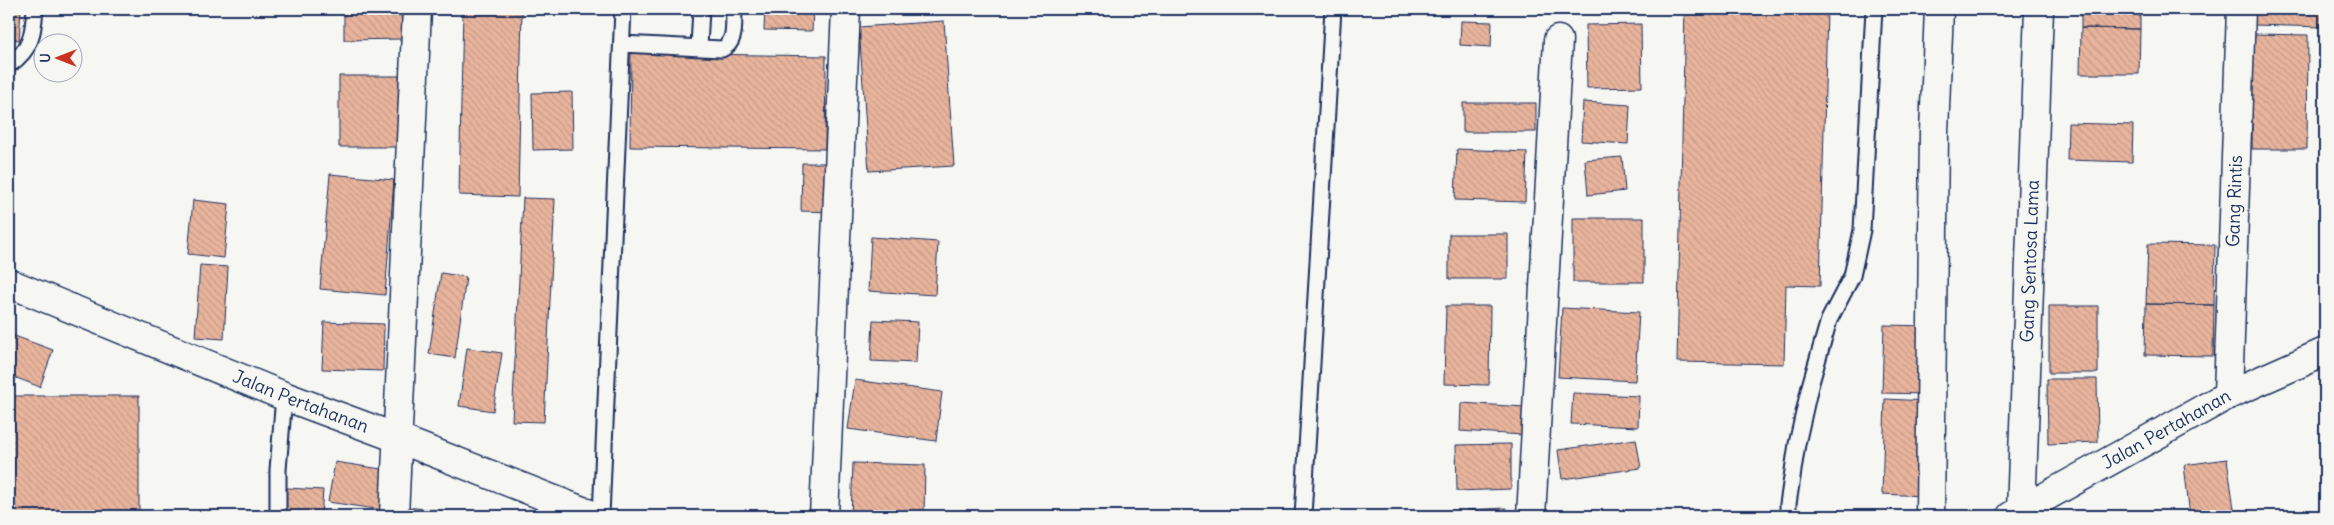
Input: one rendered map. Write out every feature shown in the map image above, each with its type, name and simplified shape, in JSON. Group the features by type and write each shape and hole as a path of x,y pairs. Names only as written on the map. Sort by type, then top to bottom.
{"street":[{"path":"394,516 417,9"},
{"path":"824,516 846,9"},
{"path":"1930,516 1934,132 1939,9"},
{"name":"Gang Sentosa Lama","path":"2016,514 2039,9"},
{"name":"Gang Rintis","path":"2228,395 2241,9"},
{"path":"1531,516 1558,40"},
{"name":"Jalan Pertahanan","path":"9,283 284,396 398,438 553,508 595,516"},
{"name":"Jalan Pertahanan","path":"2016,514 2228,395 2325,352"}],"lane":[{"path":"9,65 17,59 32,37 34,9"},
{"path":"601,516 623,9"},
{"path":"699,47 700,9"},
{"path":"622,44 722,49 728,46 732,40 734,9"},
{"path":"1303,516 1333,9"},
{"path":"1788,516 1788,504 1798,444 1810,386 1829,320 1852,276 1862,230 1874,9"},
{"path":"278,516 278,470 284,396"}],"building":[{"path":"9,9 21,9 19,40 9,39"},
{"path":"344,9 402,9 402,39 344,40"},
{"path":"463,9 522,9 518,197 459,195"},
{"path":"765,9 813,9 812,31 764,30"},
{"path":"1685,9 1827,9 1820,286 1786,285 1784,364 1677,362"},
{"path":"2081,9 2140,9 2140,29 2081,28"},
{"path":"2255,9 2325,9 2325,27 2254,25"},
{"path":"944,21 954,166 869,171 859,27"},
{"path":"1461,21 1492,22 1491,47 1460,45"},
{"path":"1641,24 1642,87 1587,88 1586,25"},
{"path":"2081,28 2140,29 2139,74 2080,74"},
{"path":"2253,34 2308,35 2307,149 2252,149"},
{"path":"631,53 826,56 825,149 630,147"},
{"path":"339,76 402,76 402,147 339,147"},
{"path":"572,92 573,149 533,150 532,93"},
{"path":"1583,102 1630,105 1628,144 1581,141"},
{"path":"1463,103 1536,103 1536,132 1463,132"},
{"path":"2068,123 2133,125 2132,162 2067,160"},
{"path":"1457,149 1527,152 1525,202 1455,200"},
{"path":"1622,157 1625,191 1588,195 1585,160"},
{"path":"802,163 833,163 832,212 801,211"},
{"path":"330,174 394,180 385,295 320,289"},
{"path":"523,198 555,199 544,422 512,421"},
{"path":"193,200 229,204 224,258 188,254"},
{"path":"1573,218 1644,218 1644,282 1573,282"},
{"path":"1449,234 1508,234 1508,279 1449,279"},
{"path":"871,237 938,242 935,295 868,291"},
{"path":"2148,244 2215,245 2214,305 2146,304"},
{"path":"200,265 228,267 224,339 195,337"},
{"path":"441,273 466,277 455,358 429,354"},
{"path":"2146,304 2214,305 2213,356 2145,355"},
{"path":"1446,306 1490,306 1489,385 1444,384"},
{"path":"2049,306 2098,306 2098,373 2049,373"},
{"path":"1562,308 1639,312 1635,381 1558,377"},
{"path":"873,320 918,322 916,363 871,361"},
{"path":"324,322 384,324 383,371 322,369"},
{"path":"1884,325 1930,326 1928,394 1882,393"},
{"path":"9,334 53,350 40,387 9,375"},
{"path":"467,348 502,353 493,411 459,406"},
{"path":"2047,379 2097,379 2098,442 2048,444"},
{"path":"855,380 942,392 936,441 848,429"},
{"path":"1573,393 1639,396 1638,427 1571,424"},
{"path":"9,396 139,396 139,516 9,516"},
{"path":"1885,399 1927,401 1923,496 1882,494"},
{"path":"1461,403 1525,407 1523,435 1460,431"},
{"path":"1636,439 1641,468 1562,479 1558,450"},
{"path":"1511,444 1511,489 1457,491 1456,445"},
{"path":"2227,459 2235,516 2190,516 2184,465"},
{"path":"335,462 388,470 382,510 328,502"},
{"path":"853,463 925,465 924,516 851,516"},
{"path":"287,488 323,490 321,516 285,515"},
{"path":"407,507 477,515 477,516 406,516"},
{"path":"1506,508 1507,516 1466,516 1466,510"},
{"path":"329,513 383,516 329,516"}]}
